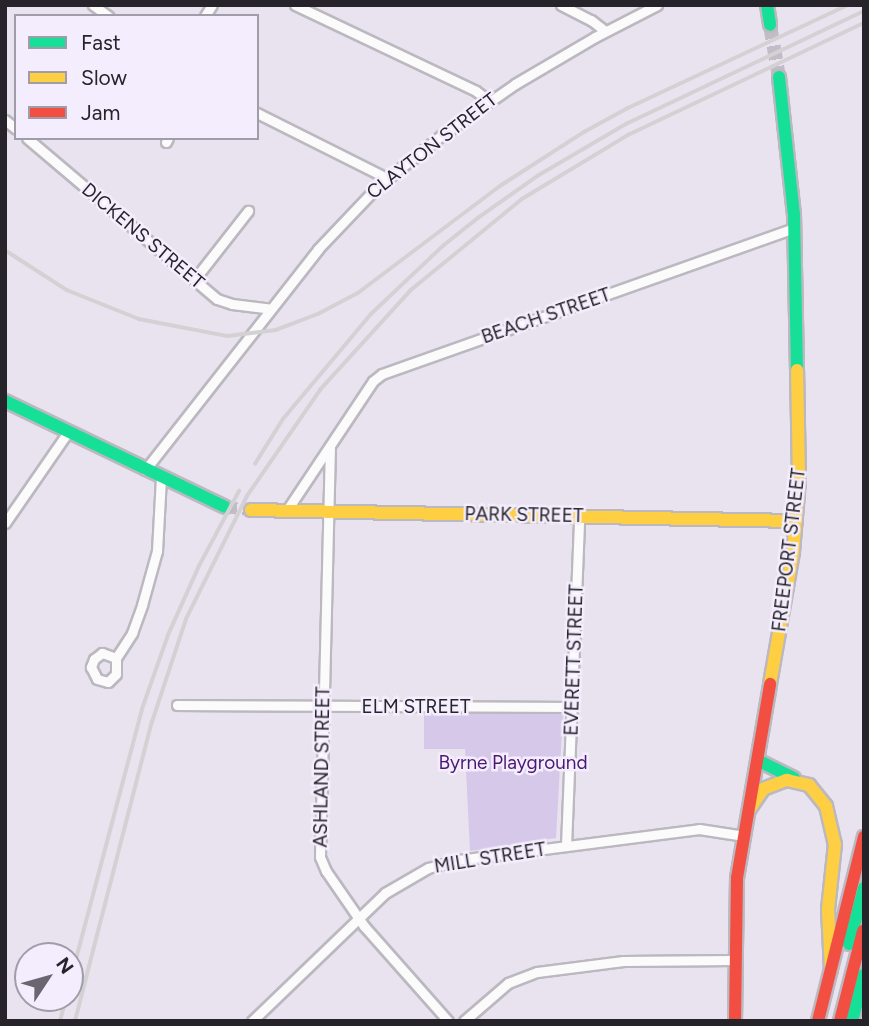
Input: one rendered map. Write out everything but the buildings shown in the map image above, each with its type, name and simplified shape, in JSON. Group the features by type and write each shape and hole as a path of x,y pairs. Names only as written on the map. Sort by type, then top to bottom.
{"main road":[{"path":"766,5 770,25"},
{"name":"FREEPORT STREET","path":"735,1021 735,904 796,521 800,434 795,228 779,78"},
{"path":"5,401 225,507"},
{"name":"PARK STREET","path":"251,510 796,521"},
{"path":"759,761 802,781 821,796 833,825 835,856 828,909 831,970"},
{"path":"749,810 759,793 772,784 787,780 802,781"},
{"path":"818,1021 864,836"},
{"path":"829,1021 864,888"},
{"path":"840,1021 864,928"},
{"path":"852,1021 864,975"}],"street":[{"path":"295,5 476,91 489,101"},
{"path":"561,5 591,20 605,32"},
{"name":"CLAYTON STREET","path":"145,470 335,228 387,178 489,101 605,32 657,5"},
{"path":"259,114 387,178"},
{"name":"DICKENS STREET","path":"29,140 194,280 225,302 271,309"},
{"path":"194,280 248,211"},
{"name":"BEACH STREET","path":"287,510 373,382 382,374 795,228"},
{"path":"5,523 68,432"},
{"path":"329,510 330,446"},
{"path":"116,658 132,633 157,551 161,477"},
{"name":"ASHLAND STREET","path":"329,510 320,857 326,871 358,917 448,1021"},
{"name":"EVERETT STREET","path":"566,846 579,516"},
{"name":"ELM STREET","path":"177,705 572,707"},
{"name":"MILL STREET","path":"252,1021 358,917 397,884 428,867 699,829 744,836"},
{"path":"464,1021 508,983 537,972 623,961 734,960"}],"green space":[{"name":"Byrne Playground","path":"563,713 556,838 470,851 465,749 424,749 424,714"}],"tunnel":[{"path":"770,25 779,77"},
{"path":"225,507 251,510"}],"railway":[{"path":"5,250 67,290 139,319 227,336 276,330 318,314 358,293 500,186 584,132 628,108 848,5"},
{"path":"255,464 283,419 371,314 444,245 478,218 539,175 626,124 864,11"},
{"path":"75,1021 152,722 186,619 247,496 320,390 411,290 522,199 628,135 864,23"},
{"path":"81,942 142,709 168,635 199,566 239,491"},
{"path":"60,1021 62,1012"}],"traffic: fast":[{"path":"767,5 770,25"},
{"path":"779,77 794,214 797,370"},
{"path":"5,401 225,507"},
{"path":"759,761 794,778"},
{"path":"849,944 864,888"},
{"path":"852,1021 864,975"}],"traffic: slow":[{"path":"770,684 793,552 799,481 797,370"},
{"path":"251,510 796,521"},
{"path":"749,810 763,789 787,780 809,785 826,806 835,844 828,909 831,970"}],"traffic: jam":[{"path":"735,1021 737,878 770,684"},
{"path":"818,1021 864,837"},
{"path":"840,1021 863,931"}]}
